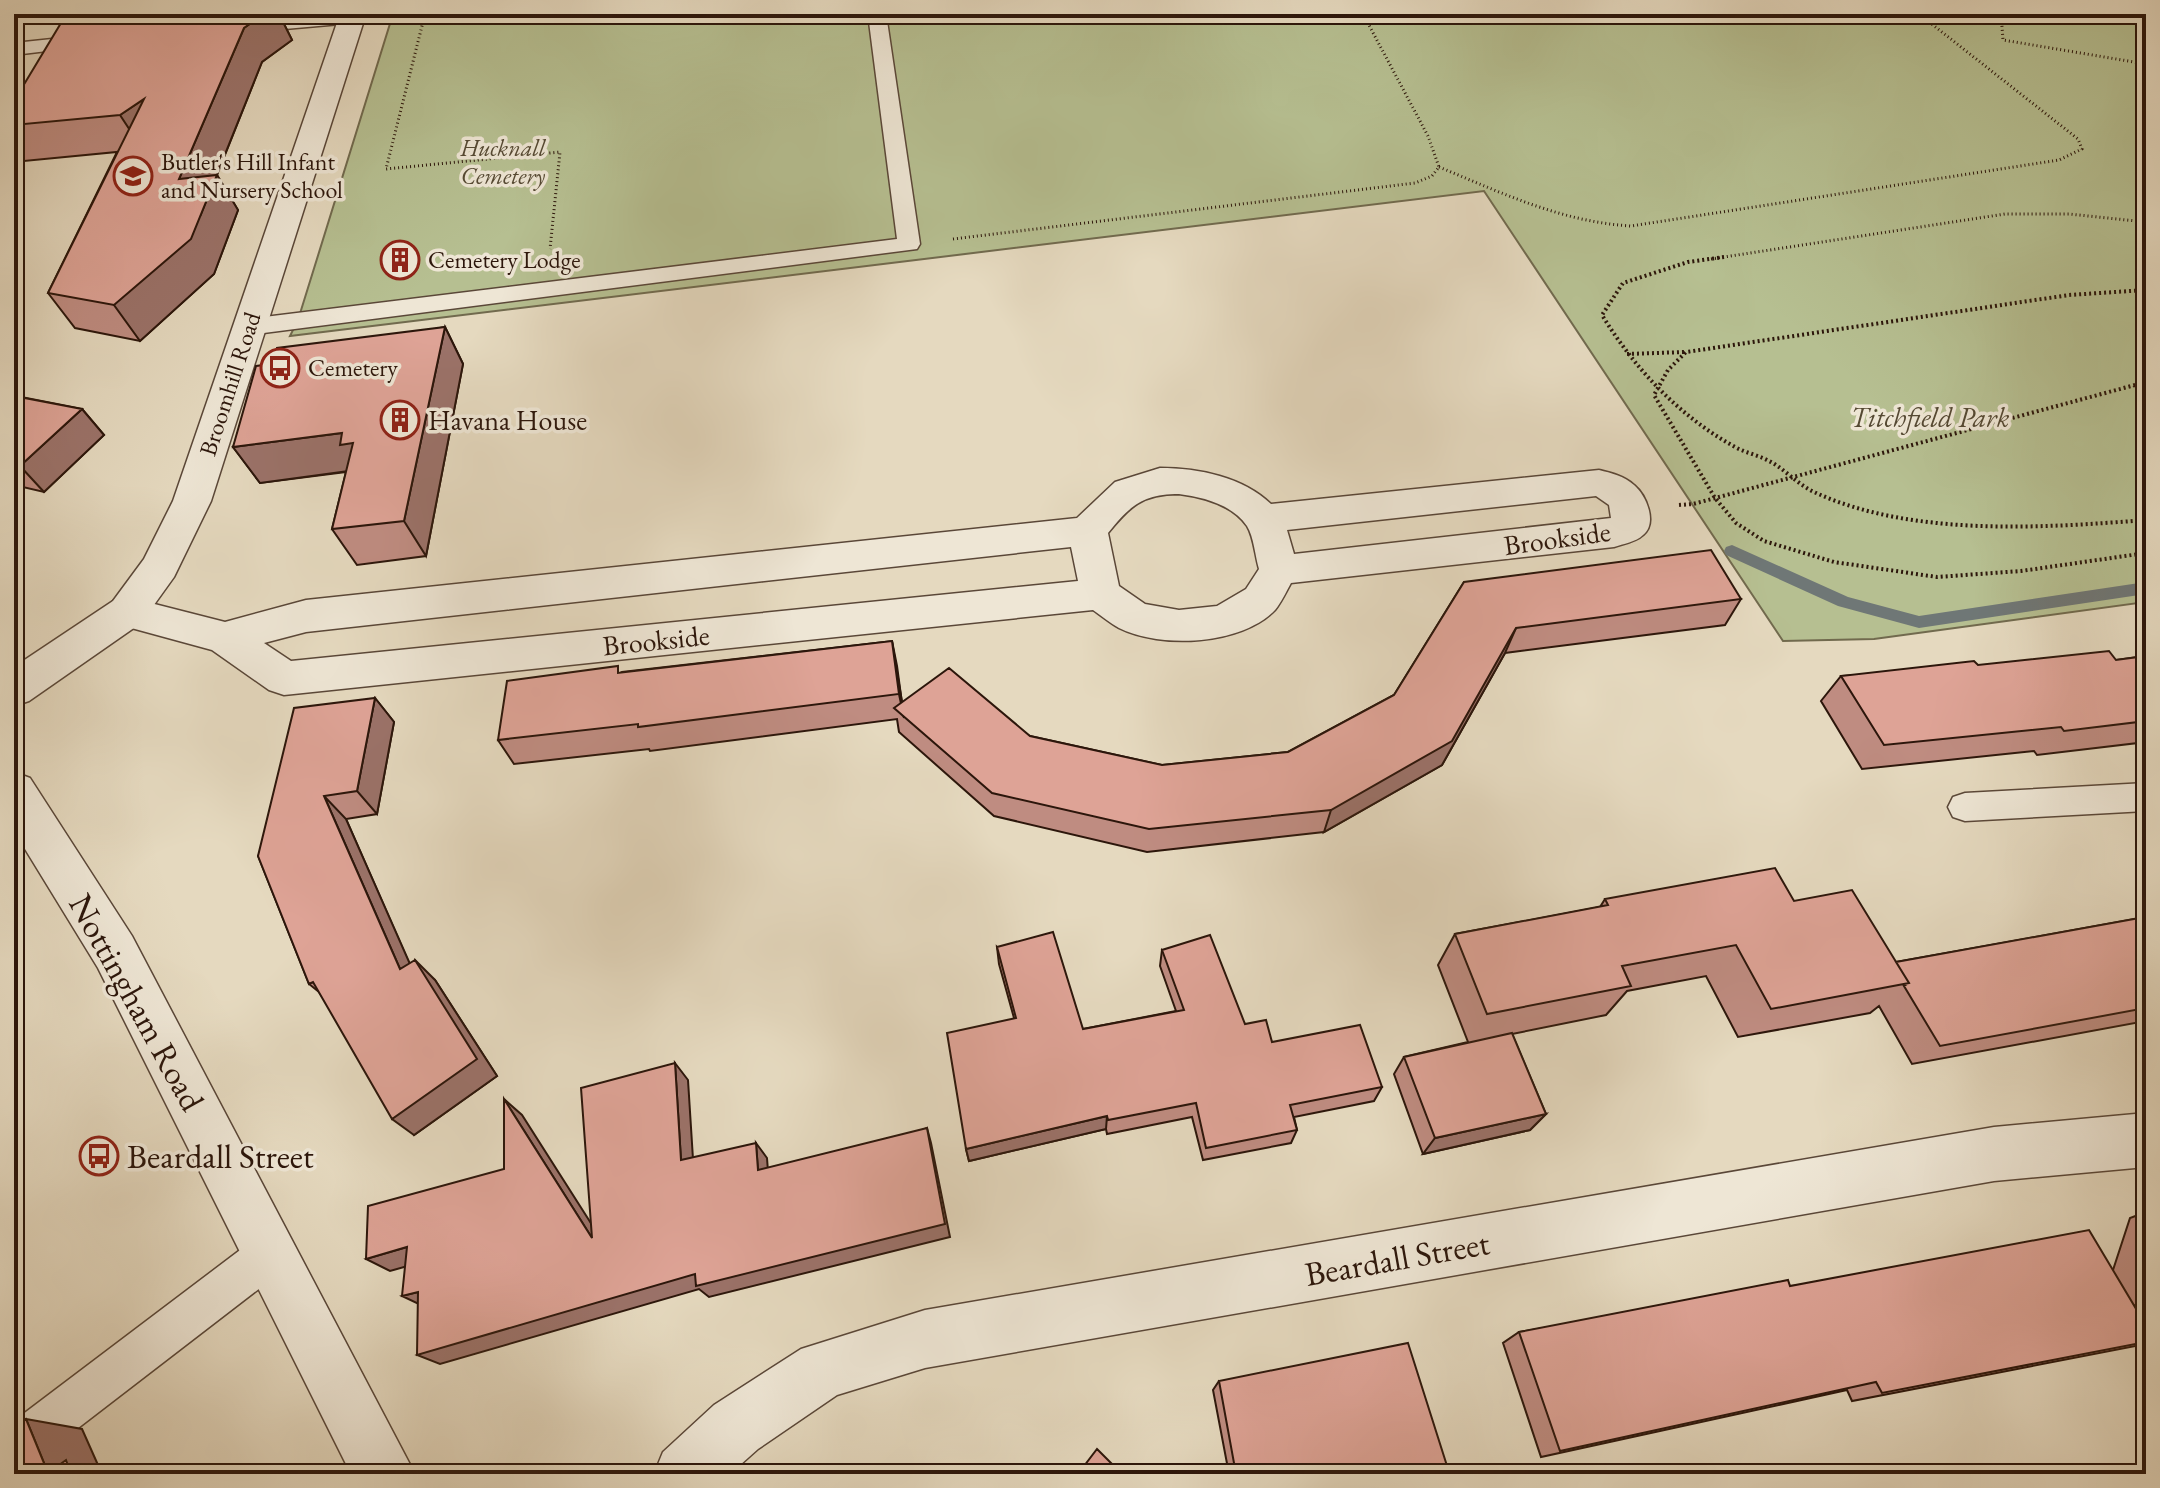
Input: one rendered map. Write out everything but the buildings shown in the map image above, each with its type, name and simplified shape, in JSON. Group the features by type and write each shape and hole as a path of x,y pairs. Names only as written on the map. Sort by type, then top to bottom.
{"street":[{"name":"Broomhill Road","path":"14,689 127,612 160,567 192,501 352,16"},
{"path":"225,638 306,616 1088,531 1129,490 1167,482 1207,485 1243,499 1263,519 1279,570 1260,600 1225,621 1179,626 1134,617 1100,594 1088,531"},
{"name":"Brookside","path":"1263,519 1599,483 1619,491 1631,509 1631,525 1614,533 1279,570"},
{"name":"Brookside","path":"127,612 225,638 284,678 1100,594"},
{"name":"Nottingham Road","path":"14,791 115,952 384,1474"},
{"name":"Beardall Street","path":"685,1474 736,1427 822,1370 925,1339 1994,1154 2146,1140"}],"lane":[{"path":"248,327 909,244 877,14"},
{"path":"221,28 352,16"},
{"path":"14,49 105,40"},
{"path":"1965,807 2146,797"},
{"path":"14,1449 271,1253"}],"path":[{"path":"425,14 386,169 560,152 545,289"},
{"path":"423,22 520,14"},
{"path":"1363,14 1428,136 1439,167 1561,215 1606,226 1631,226 2059,160 2082,149 2078,139 1919,14"},
{"path":"2001,14 2003,40 2146,64"},
{"path":"909,244 1415,183 1432,176 1439,167"},
{"path":"2146,222 2069,214 2005,214 1688,262 1623,283 1602,315 1626,354 1691,418 1739,449 1769,461 1814,492 1875,513 1961,522 2068,527 2146,520"},
{"path":"1626,354 1686,352 2069,295 2146,290"},
{"path":"1686,352 1668,370 1654,395 1715,498 1736,523 1764,541 1834,562 1937,577 2021,571 2146,553"},
{"path":"1631,509 1693,504 2146,382"},
{"path":"2134,385 2146,397"}],"green space":[{"name":"Hucknall Cemetery","path":"393,14 2146,14 2146,602 1874,639 1783,641 1484,191 290,336 298,320"}],"waterway":[{"path":"1732,551 1844,602 1919,622 2146,588"}],"place":[{"name":"Butler's Hill Infant and Nursery School","path":"133,176"},
{"name":"Cemetery Lodge","path":"400,260"},
{"name":"Cemetery","path":"280,368"},
{"name":"Havana House","path":"400,420"},
{"name":"Beardall Street","path":"99,1156"}],"park label":[{"name":"Titchfield Park","path":"1930,417"}]}
